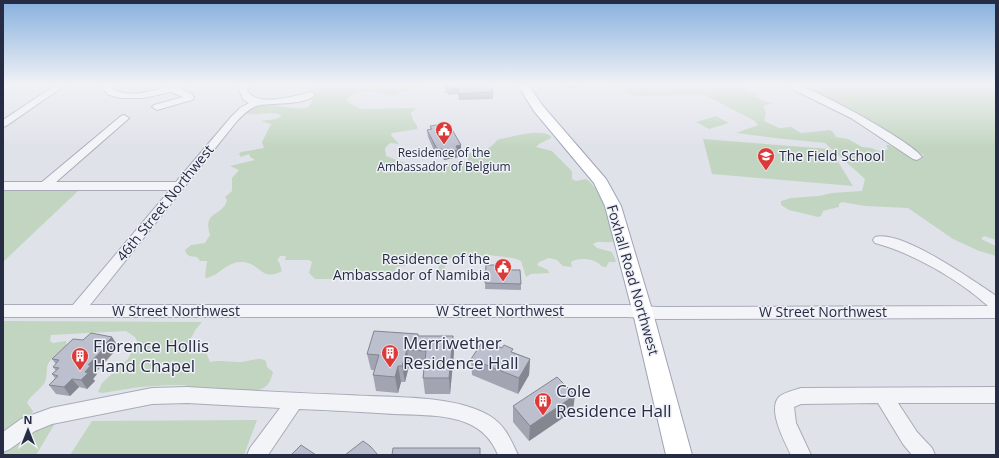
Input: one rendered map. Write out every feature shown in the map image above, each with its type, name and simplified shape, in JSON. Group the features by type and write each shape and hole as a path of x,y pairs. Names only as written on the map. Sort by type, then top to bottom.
{"main road":[{"name":"Foxhall Road Northwest","path":"536,105 608,193 622,236 643,313 679,455"}],"street":[{"path":"3,124 31,105"},
{"path":"157,107 163,105"},
{"name":"46th Street Northwest","path":"76,312 235,118 253,105"},
{"path":"835,105 883,132 917,157"},
{"path":"45,186 124,118"},
{"path":"3,186 179,186"},
{"path":"880,240 912,250 987,297 996,305"},
{"name":"W Street Northwest","path":"3,311 628,311 643,313 996,312"},
{"path":"3,443 28,425 51,416 138,398 187,395 420,407 459,413 482,421 493,428 500,436 508,455"},
{"path":"801,455 784,417 785,403 801,396 996,395"},
{"path":"883,396 910,438 926,455"},
{"path":"257,455 289,410 294,400"}],"green space":[{"path":"259,105 294,108 309,105 354,105 361,109 414,108 416,110 411,112 417,129 392,133 391,135 399,144 390,143 385,148 386,156 402,162 423,165 436,163 442,165 468,161 467,156 470,153 489,148 497,140 533,133 547,134 551,136 551,138 536,147 552,151 570,169 572,172 572,179 576,181 586,179 592,184 601,198 614,241 598,242 593,244 597,248 612,252 616,261 609,262 606,267 602,267 595,261 580,259 571,262 572,267 563,266 557,260 549,258 539,262 537,265 548,270 549,273 531,274 526,277 521,261 512,258 486,254 480,258 457,256 449,259 445,263 445,270 441,275 437,275 439,266 436,261 428,256 422,256 405,266 396,267 393,277 389,280 380,279 371,273 362,271 354,271 346,279 315,279 309,273 312,262 309,260 285,260 286,256 280,256 277,261 279,262 282,271 275,274 269,275 252,265 240,262 231,264 207,278 205,277 207,261 200,261 197,257 189,256 185,250 191,245 205,243 210,235 208,227 209,221 214,214 225,205 227,200 225,197 232,191 232,178 239,170 230,166 255,160 250,157 249,154 241,157 239,154 241,152 264,148 262,142 271,124 261,121 276,119 282,116 273,113 246,113"},
{"path":"725,105 766,105 763,106 766,113 764,121 779,128 791,127 801,133 830,130 836,137 848,139 862,147 871,148 881,152 888,149 886,145 889,145 909,156 918,157 924,156 903,140 839,105 996,105 996,240 984,236 981,239 996,246 996,256 979,251 953,239 908,208 865,206 842,202 839,204 839,207 823,211 821,216 818,217 789,210 781,205 781,201 791,198 862,191 865,179 825,143 736,133 758,125 755,121"},
{"path":"716,116 729,123 709,129 696,122"},
{"path":"703,139 830,149 853,186 712,174"},
{"path":"3,190 79,190 3,262"},
{"path":"3,321 202,322 196,329 186,347 206,352 210,362 242,362 260,359 266,361 267,367 273,372 271,380 267,385 255,391 195,389 184,385 170,385 140,387 102,393 98,392 102,383 128,359 137,341 135,337 126,331 51,335 50,341 53,343 66,341 67,347 48,363 45,382 27,403 33,411 31,415 3,435"},
{"path":"57,420 36,455 3,455 3,451 33,428"},
{"path":"257,420 244,455 70,455 92,421"}],"building":[{"name":"Residence of the Ambassador of Belgium","path":"443,124 445,127 450,126 461,145 456,146 458,150 444,152 442,149 437,149 427,130 432,129 430,126"},
{"name":"Residence of the Ambassador of Namibia","path":"486,265 509,265 509,270 520,270 521,284 485,283"},
{"path":"374,331 418,334 418,336 453,336 449,378 423,378 426,351 407,350 402,366 398,366 395,377 373,375 379,355 367,354"},
{"path":"91,333 112,337 105,344 107,345 88,365 91,365 85,372 88,373 81,380 72,379 64,387 49,385 58,376 52,374 59,368 53,367 59,360 52,359 73,339 83,340"},
{"path":"483,341 502,348 504,345 513,349 511,352 530,359 519,378 471,359"},
{"path":"557,377 575,395 530,426 513,406"},
{"path":"363,441 378,455 345,455"},
{"path":"301,445 316,455 291,455"},
{"path":"393,448 480,448 480,455 392,455"}],"place":[{"name":"Residence of the Ambassador of Belgium","path":"444,145"},
{"name":"The Field School","path":"766,171"},
{"name":"Residence of the Ambassador of Namibia","path":"503,282"},
{"name":"Merriwether Residence Hall","path":"390,368"},
{"name":"Florence Hollis Hand Chapel","path":"80,371"},
{"name":"Cole Residence Hall","path":"543,416"}]}
